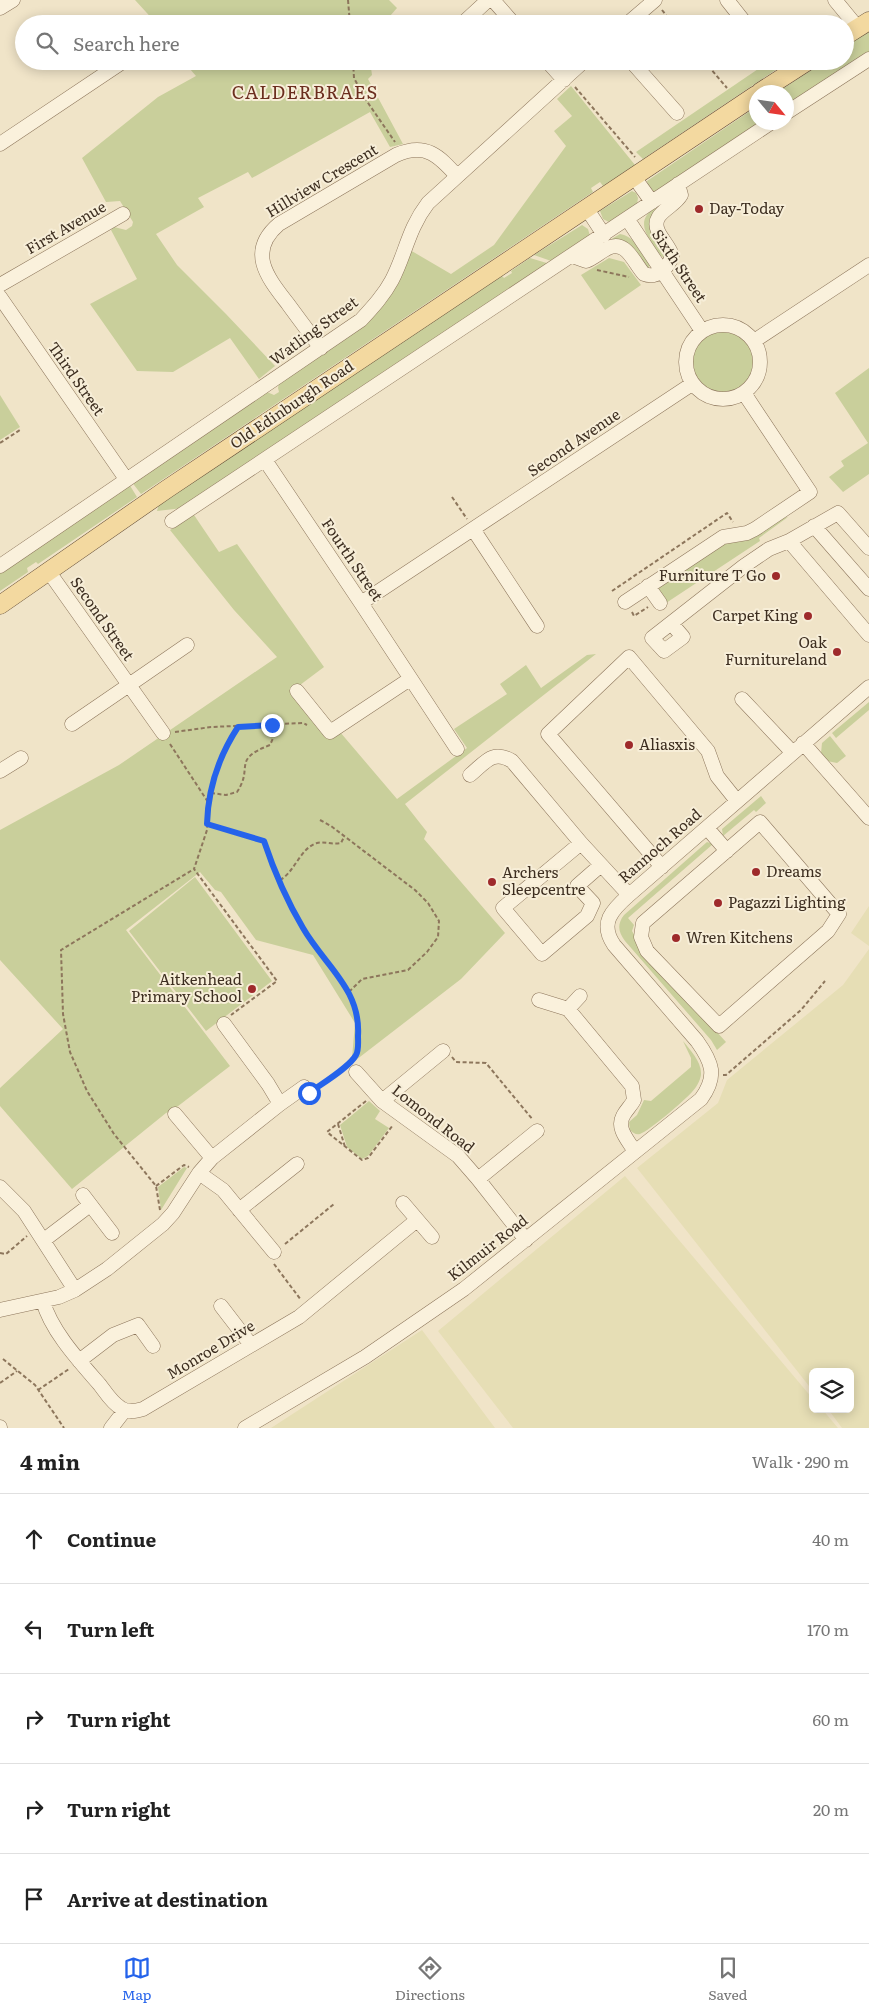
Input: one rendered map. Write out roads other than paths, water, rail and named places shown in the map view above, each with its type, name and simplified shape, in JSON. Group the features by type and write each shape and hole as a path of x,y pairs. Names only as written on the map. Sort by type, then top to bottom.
{"main road":[{"path":"771,85 794,70"},
{"name":"Old Edinburgh Road","path":"0,605 166,489 749,100"}],"street":[{"path":"0,8 13,0"},
{"path":"472,15 488,0"},
{"path":"493,0 506,15"},
{"path":"637,15 654,0"},
{"path":"727,0 739,15"},
{"path":"835,0 847,15"},
{"path":"854,69 869,59"},
{"path":"0,144 111,70"},
{"path":"555,70 564,80"},
{"name":"Watling Street","path":"0,566 361,320 374,306 392,278 412,227 418,215 428,203 575,70"},
{"path":"639,70 677,113"},
{"path":"794,108 852,70"},
{"name":"Old Edinburgh Road","path":"172,521 628,220 678,184 760,130"},
{"name":"Hillview Crescent","path":"321,348 267,277 261,257 266,238 278,224 403,152 417,150 432,152 440,157 457,176"},
{"path":"639,173 652,202"},
{"path":"572,256 586,261 610,247 616,246 628,252 643,273 651,276 663,270 668,266 672,255 659,232 656,220 659,215 679,199 681,195 678,184"},
{"path":"587,209 604,235"},
{"name":"First Avenue","path":"0,285 123,214"},
{"name":"Sixth Street","path":"628,220 702,331"},
{"path":"754,341 869,265"},
{"name":"Third Street","path":"0,298 126,479"},
{"path":"724,324 746,332 754,341 759,351 758,375 753,385 744,394 722,400 710,398 692,384 685,365 686,355 694,337 702,331 724,324"},
{"name":"Second Avenue","path":"361,603 692,384"},
{"path":"625,602 723,537 742,534 755,529 810,492 744,394"},
{"name":"Fourth Street","path":"264,460 457,749"},
{"path":"671,623 769,549 789,540 838,512 869,548"},
{"path":"814,526 869,589"},
{"path":"474,529 537,626"},
{"path":"789,540 869,635"},
{"name":"Second Street","path":"49,572 128,684"},
{"path":"648,586 660,603"},
{"name":"Second Street","path":"72,724 187,645"},
{"path":"662,867 548,734 629,657 708,751 717,776 737,801"},
{"path":"297,692 330,732 410,679"},
{"path":"128,684 163,734"},
{"name":"Rannoch Road","path":"711,1077 709,1058 697,1041 609,938 607,925 611,912 869,687"},
{"path":"742,699 798,748 869,818"},
{"path":"470,775 497,755 502,755 512,761 629,895"},
{"path":"0,771 21,758"},
{"path":"760,822 839,914 828,931 720,1026 647,951 641,937 643,923 727,851 760,822"},
{"path":"707,828 727,851"},
{"path":"582,843 502,908 542,954 587,916 593,904 578,886 601,865"},
{"path":"568,1009 580,996"},
{"path":"539,1000 568,1009 632,1086 634,1100 622,1118 620,1125 621,1130 635,1152"},
{"path":"224,1024 268,1084 280,1104"},
{"path":"379,1098 443,1051"},
{"name":"Lomond Road","path":"356,1072 379,1098 458,1156 526,1240"},
{"name":"Kilmuir Road","path":"245,1428 365,1357 464,1289 701,1099 709,1087 711,1077"},
{"path":"0,1310 43,1302 75,1290 107,1269 163,1224 180,1204 199,1173 212,1158 304,1087"},
{"path":"175,1114 212,1158"},
{"path":"478,1179 537,1131"},
{"path":"240,1210 297,1164"},
{"path":"199,1173 223,1190 274,1252"},
{"path":"0,1187 24,1211 75,1290"},
{"path":"40,1234 87,1200 112,1233"},
{"path":"403,1203 432,1237"},
{"name":"Monroe Drive","path":"125,1410 131,1412 143,1409 309,1310 417,1220"},
{"path":"43,1302 47,1314 79,1361 116,1404 125,1410 111,1428"},
{"path":"222,1306 251,1345"},
{"path":"79,1361 113,1335 138,1325 153,1346"}],"place":[{"name":"Day-Today","path":"699,209"},
{"name":"Furniture T Go","path":"776,576"},
{"name":"Carpet King","path":"808,616"},
{"name":"Oak Furnitureland","path":"837,652"},
{"name":"Aliasxis","path":"629,745"},
{"name":"Dreams","path":"756,872"},
{"name":"Archers Sleepcentre","path":"492,882"},
{"name":"Pagazzi Lighting","path":"718,903"},
{"name":"Wren Kitchens","path":"676,938"},
{"name":"Aitkenhead Primary School","path":"252,989"}],"district":[{"name":"CALDERBRAES","path":"305,93"}]}
